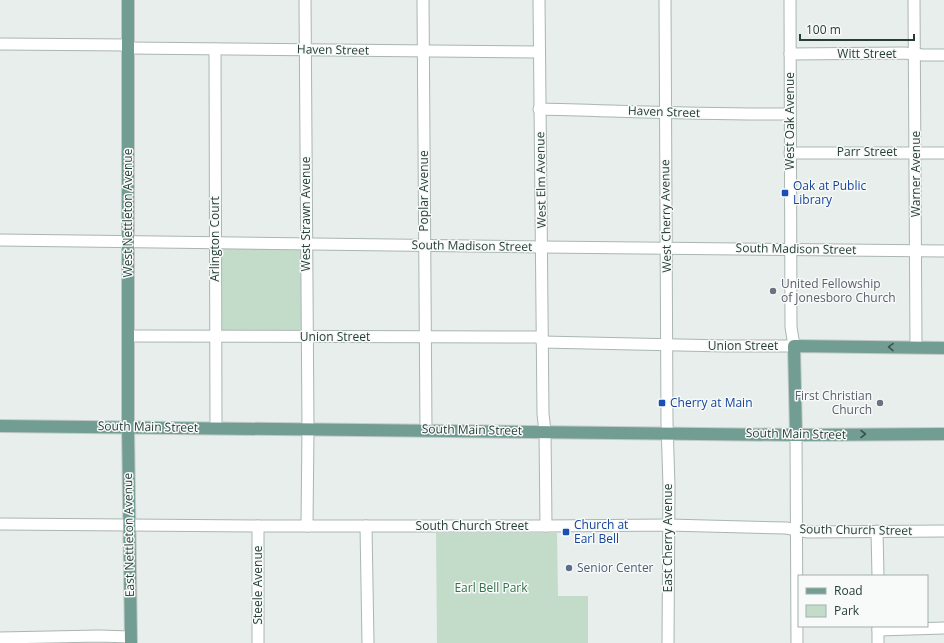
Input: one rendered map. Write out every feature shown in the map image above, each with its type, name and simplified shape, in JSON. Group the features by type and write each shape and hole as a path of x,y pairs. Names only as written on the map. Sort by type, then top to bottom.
{"main road":[{"name":"West Nettleton Avenue","path":"128,0 128,427"},
{"name":"Union Street","path":"794,346 944,348"},
{"name":"West Oak Avenue","path":"794,346 796,434"},
{"name":"South Main Street","path":"0,426 796,434 944,434"},
{"name":"East Nettleton Avenue","path":"128,427 131,640"}],"street":[{"name":"West Strawn Avenue","path":"305,0 308,428 307,526"},
{"name":"Poplar Avenue","path":"423,0 426,430"},
{"name":"West Elm Avenue","path":"539,0 542,340 546,526"},
{"name":"West Cherry Avenue","path":"665,0 667,432"},
{"name":"West Oak Avenue","path":"790,0 791,327 794,346"},
{"name":"Warner Avenue","path":"914,0 916,347"},
{"name":"Haven Street","path":"0,44 215,49 539,52"},
{"name":"Arlington Court","path":"215,49 216,428"},
{"name":"Witt Street","path":"790,54 904,53 944,55"},
{"name":"Haven Street","path":"539,109 635,111 665,114 790,114"},
{"name":"Parr Street","path":"790,153 944,153"},
{"name":"South Madison Street","path":"0,240 542,248 944,251"},
{"name":"Union Street","path":"129,336 425,336 726,346 794,346"},
{"name":"East Cherry Avenue","path":"667,432 668,643"},
{"path":"796,434 797,643"},
{"name":"South Church Street","path":"0,524 129,526 546,526 668,524 786,528 808,532 944,531"},
{"name":"Steele Avenue","path":"258,526 258,643"},
{"path":"366,526 368,643"},
{"path":"877,531 878,575"},
{"path":"878,643 878,628 944,628"},
{"path":"0,638 99,636 131,640"}],"green space":[{"path":"220,248 303,248 303,331 220,331"},
{"name":"Earl Bell Park","path":"436,533 557,533 558,596 588,596 588,643 437,643"}],"place":[{"name":"Oak at Public Library","path":"785,193"},
{"name":"United Fellowship of Jonesboro Church","path":"773,291"},
{"name":"Cherry at Main","path":"662,403"},
{"name":"First Christian Church","path":"880,403"},
{"name":"Church at Earl Bell","path":"566,532"},
{"name":"Senior Center","path":"569,568"}]}
